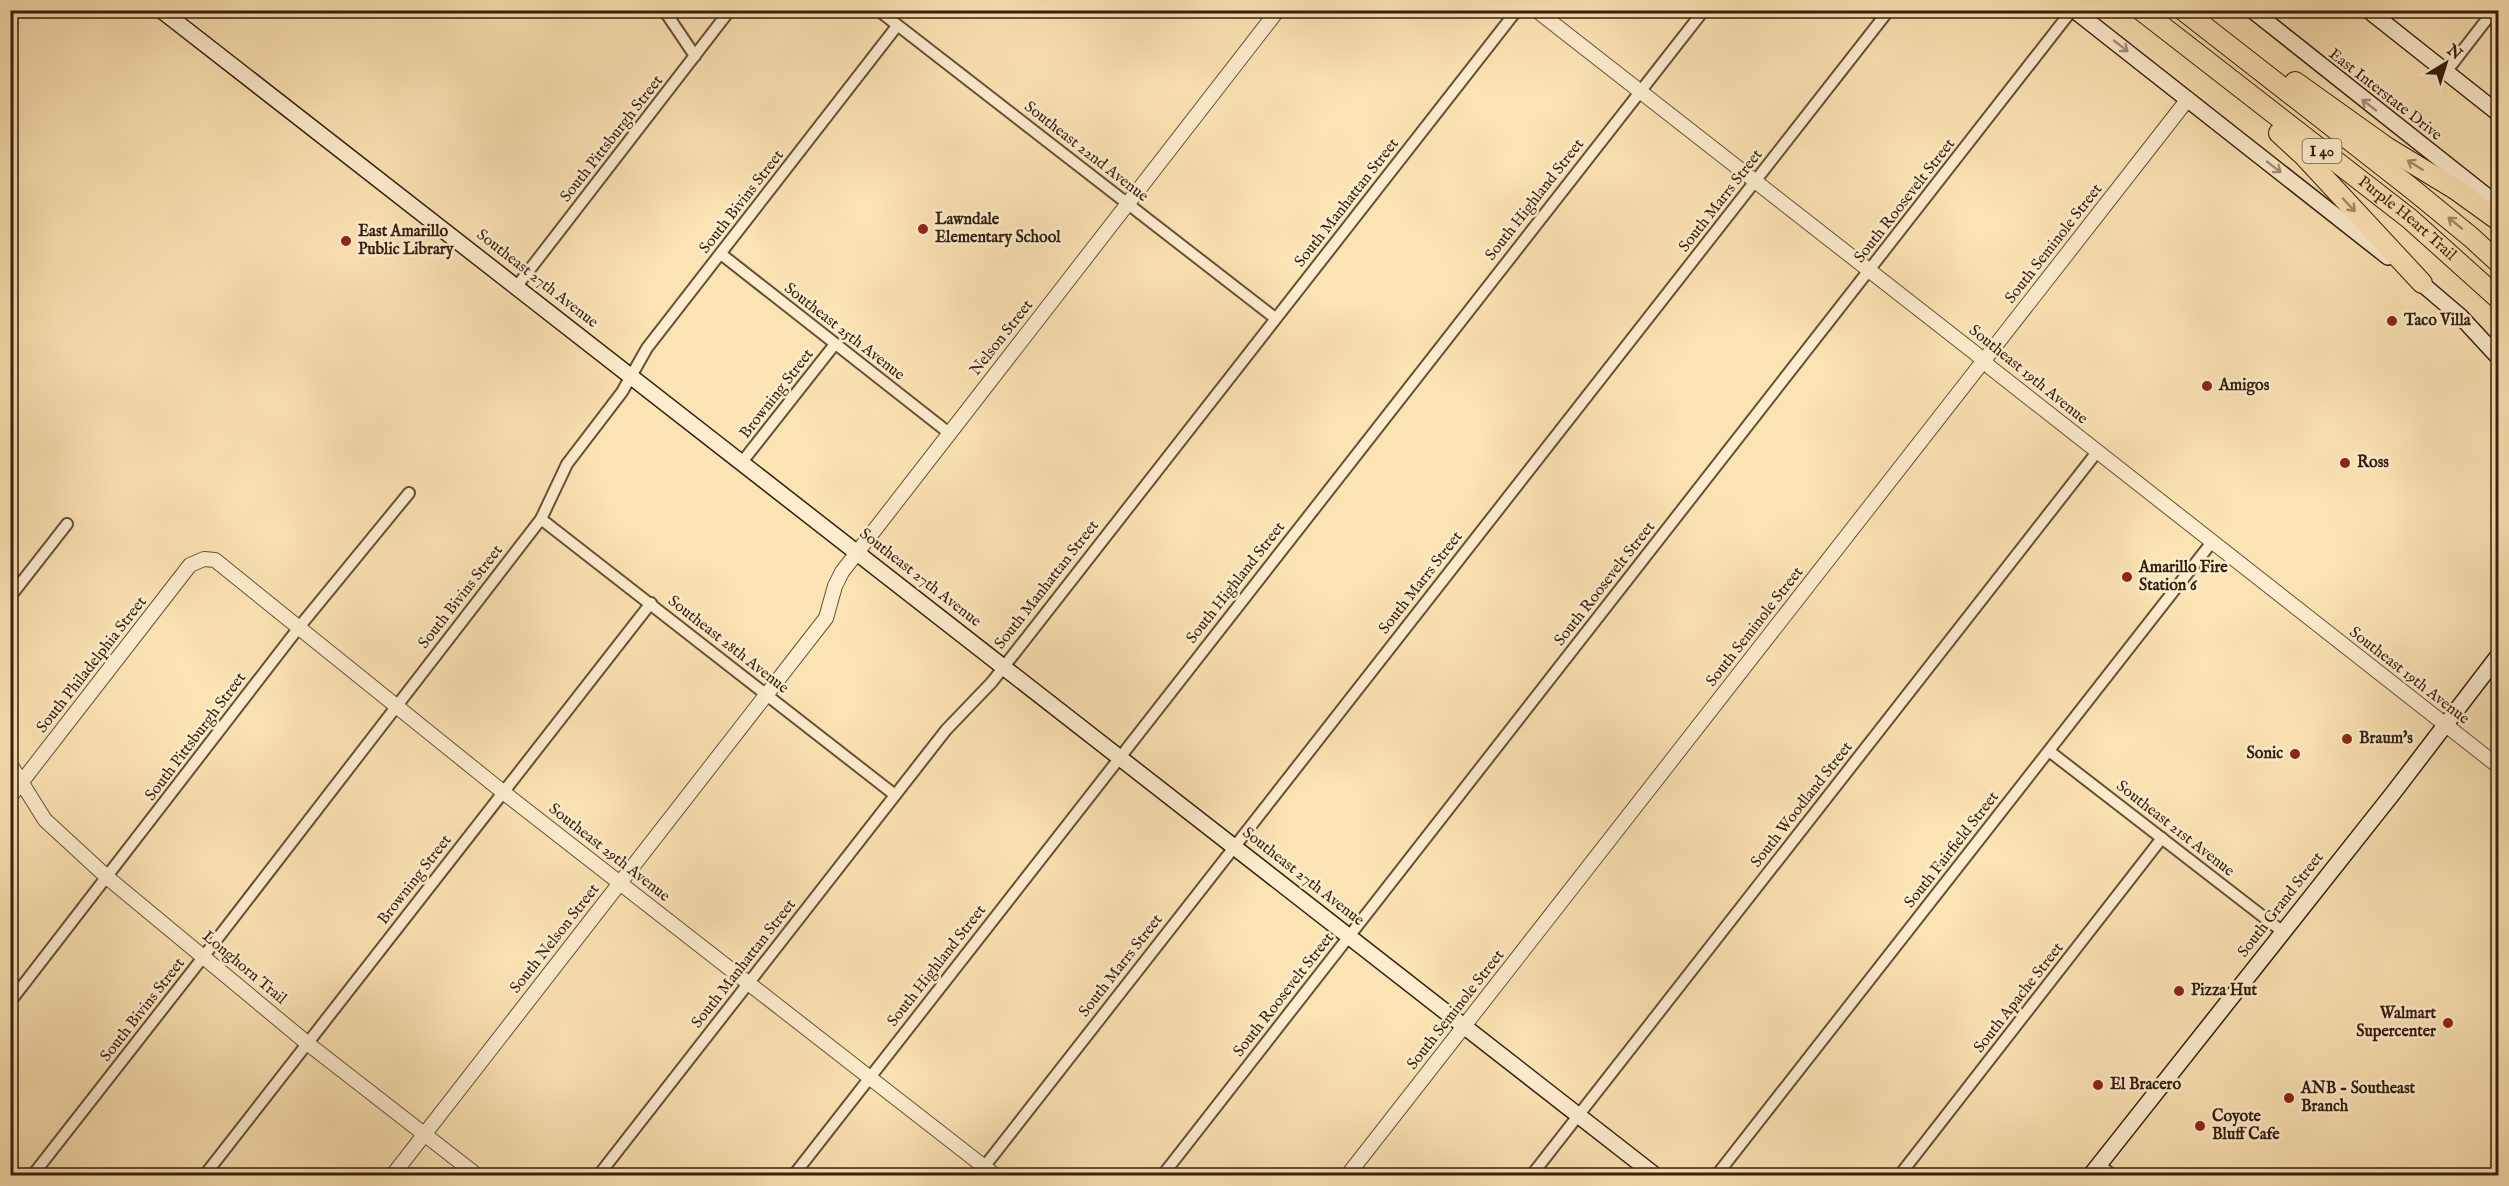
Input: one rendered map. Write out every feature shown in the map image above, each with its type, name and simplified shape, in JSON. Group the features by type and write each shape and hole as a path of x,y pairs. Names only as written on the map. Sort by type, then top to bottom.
{"highway":[{"name":"Purple Heart Trail","path":"2141,10 2410,219 2499,298"},
{"name":"Purple Heart Trail","path":"2183,10 2420,195 2499,262"},
{"path":"2213,34 2286,76 2386,147 2455,189 2499,220"},
{"path":"2221,73 2304,156 2422,283"}],"main road":[{"name":"Southeast 27th Avenue","path":"161,10 1656,1176"},
{"path":"2073,10 2422,283 2461,317 2499,357"},
{"name":"East Interstate Drive","path":"2252,10 2499,206"},
{"path":"2368,10 2499,113"},
{"name":"South Grand Street","path":"2094,1170 2499,656"}],"street":[{"path":"664,10 695,56"},
{"name":"South Pittsburgh Street","path":"517,286 730,10"},
{"name":"Southeast 22nd Avenue","path":"878,10 1275,318"},
{"name":"Nelson Street","path":"766,694 826,618 835,586 857,552 1278,10"},
{"name":"South Manhattan Street","path":"598,1176 946,730 977,699 1517,10"},
{"name":"Southeast 19th Avenue","path":"1536,10 2499,766"},
{"name":"South Highland Street","path":"793,1176 1704,10"},
{"name":"South Marrs Street","path":"980,1171 1889,10"},
{"name":"South Roosevelt Street","path":"1162,1176 2073,10"},
{"path":"2446,72 2494,10"},
{"name":"South Bivins Street","path":"32,1176 541,519 567,464 622,392 647,348 897,27"},
{"name":"South Seminole Street","path":"1347,1176 2188,99"},
{"name":"Southeast 25th Avenue","path":"721,254 949,433"},
{"name":"Browning Street","path":"742,462 835,344"},
{"name":"South Woodland Street","path":"1531,1176 2097,452"},
{"name":"South Pittsburgh Street","path":"10,1002 108,878 300,626 409,493"},
{"name":"Southeast 28th Avenue","path":"541,519 895,795"},
{"path":"10,597 67,524"},
{"name":"South Fairfield Street","path":"1716,1176 2212,542"},
{"name":"Southeast 29th Avenue","path":"204,558 215,560 300,626 503,792 870,1077 980,1171 996,1176"},
{"name":"South Philadelphia Street","path":"10,797 190,565 204,558"},
{"name":"Browning Street","path":"204,1176 651,603"},
{"name":"South Nelson Street","path":"392,1176 766,694"},
{"name":"Southeast 21st Avenue","path":"2049,751 2283,932"},
{"name":"Longhorn Trail","path":"10,764 45,820 108,878 307,1042 478,1176"},
{"name":"South Apache Street","path":"1899,1176 2162,838"},
{"path":"2094,1170 2113,1176"}],"place":[{"name":"Lawndale Elementary School","path":"923,229"},
{"name":"East Amarillo Public Library","path":"346,241"},
{"name":"Taco Villa","path":"2392,321"},
{"name":"Amigos","path":"2207,386"},
{"name":"Ross","path":"2345,463"},
{"name":"Amarillo Fire Station 6","path":"2127,577"},
{"name":"Braum's","path":"2347,739"},
{"name":"Sonic","path":"2295,754"},
{"name":"Pizza Hut","path":"2179,991"},
{"name":"Walmart Supercenter","path":"2448,1023"},
{"name":"El Bracero","path":"2098,1085"},
{"name":"ANB - Southeast Branch","path":"2289,1098"},
{"name":"Coyote Bluff Cafe","path":"2200,1126"}]}
